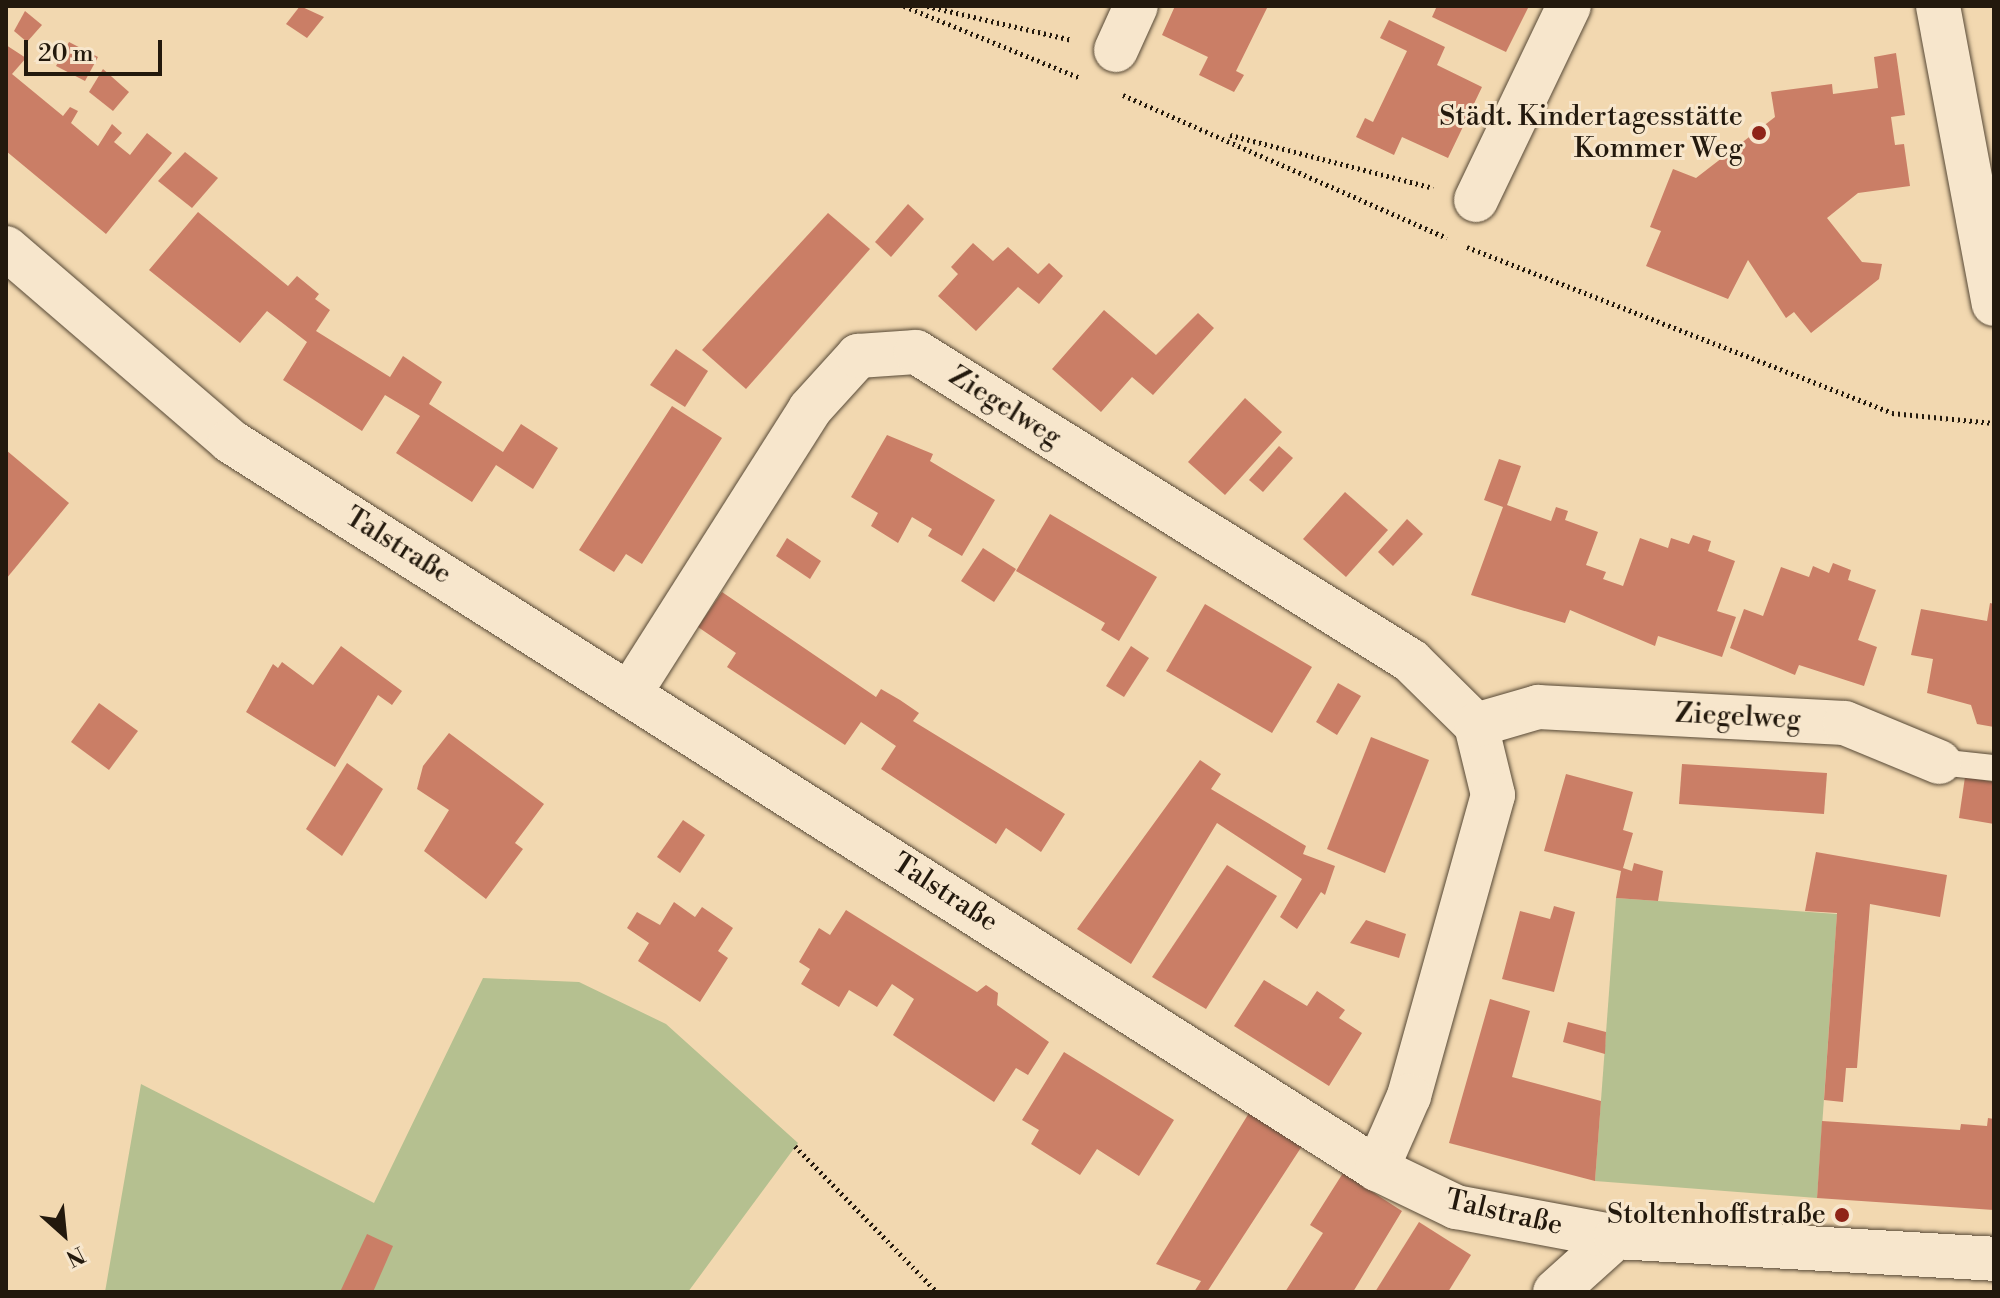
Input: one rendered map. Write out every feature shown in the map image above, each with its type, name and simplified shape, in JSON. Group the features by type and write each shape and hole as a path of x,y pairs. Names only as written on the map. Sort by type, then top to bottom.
{"street":[{"path":"1116,50 1136,6"},
{"path":"1476,200 1569,6"},
{"path":"1938,6 1994,304"},
{"name":"Talstraße","path":"6,248 230,441 1377,1169 1456,1207 1616,1237 1994,1259"},
{"name":"Ziegelweg","path":"630,693 810,409 858,356 916,352 1411,661 1476,725 1538,707 1845,723 1939,762"},
{"path":"1377,1169 1409,1096 1493,795 1476,725"},
{"path":"1555,1292 1616,1237"}],"lane":[{"name":"Ziegelweg","path":"1939,762 1994,768"}],"path":[{"path":"904,6 924,16"},
{"path":"927,6 1116,50"},
{"path":"1218,133 1476,200"},
{"path":"795,1146 937,1292"}],"green space":[{"path":"1616,898 1837,914 1817,1198 1595,1181"},
{"path":"483,978 579,982 666,1024 798,1143 688,1292 105,1292 141,1084 374,1203"}],"building":[{"path":"300,6 324,17 307,38 286,24"},
{"path":"1175,6 1268,6 1236,71 1244,75 1234,92 1199,75 1208,57 1162,35"},
{"path":"1437,6 1529,6 1506,52 1432,17"},
{"path":"25,11 42,25 27,42 14,31"},
{"path":"1389,20 1445,47 1437,65 1482,87 1448,158 1402,137 1394,155 1356,137 1365,118 1373,122 1407,51 1380,38"},
{"path":"69,42 98,57 85,81 56,66"},
{"path":"6,45 26,58 12,74 63,116 70,107 78,111 71,123 98,146 112,124 122,133 114,142 130,155 147,133 172,153 106,234 6,151"},
{"path":"1896,53 1905,115 1891,117 1895,145 1904,144 1910,186 1858,193 1827,218 1862,262 1882,264 1879,279 1811,333 1794,312 1786,318 1748,260 1728,299 1646,266 1661,231 1650,227 1673,169 1696,178 1775,117 1771,92 1832,84 1833,94 1878,88 1874,57"},
{"path":"103,69 129,92 113,111 89,92"},
{"path":"185,152 218,178 192,208 158,181"},
{"path":"908,204 924,219 891,257 875,242"},
{"path":"198,212 288,286 297,276 319,294 315,299 330,310 316,331 390,377 403,356 442,382 429,404 503,452 521,424 558,448 533,489 496,465 472,502 396,453 420,416 385,395 362,431 283,380 307,342 267,311 240,343 149,270"},
{"path":"828,213 870,249 746,389 702,350"},
{"path":"973,243 993,261 1008,247 1038,274 1049,263 1063,276 1039,304 1018,287 976,331 938,296 958,274 951,267"},
{"path":"1104,310 1156,355 1198,313 1214,328 1153,395 1132,377 1101,412 1052,369"},
{"path":"676,349 708,371 685,407 650,385"},
{"path":"1245,398 1282,432 1225,495 1188,462"},
{"path":"672,406 722,438 642,564 626,554 614,572 579,550"},
{"path":"887,435 933,454 930,461 995,500 962,556 928,536 932,529 912,517 898,543 871,526 878,513 851,497"},
{"path":"1279,446 1293,458 1263,492 1249,480"},
{"path":"6,450 69,503 6,579"},
{"path":"1499,459 1521,466 1507,505 1551,521 1556,507 1568,511 1565,520 1598,532 1586,565 1606,572 1603,579 1623,586 1640,538 1668,548 1671,538 1689,544 1693,535 1711,541 1708,551 1735,561 1717,611 1736,617 1722,657 1658,636 1655,646 1570,610 1565,623 1471,595 1503,507 1484,500"},
{"path":"1345,492 1388,530 1346,577 1303,539"},
{"path":"1050,514 1157,577 1119,641 1101,630 1105,623 1016,571"},
{"path":"1407,519 1423,534 1393,566 1378,552"},
{"path":"787,538 821,561 810,579 776,556"},
{"path":"983,548 1016,569 994,602 961,581"},
{"path":"1833,563 1851,570 1848,580 1876,590 1858,640 1877,647 1864,686 1799,665 1795,675 1730,648 1744,609 1763,616 1781,567 1809,577 1813,566 1829,573"},
{"path":"722,592 876,697 881,689 900,700 919,713 913,721 1065,814 1041,852 1006,828 996,844 881,769 896,746 861,722 845,745 727,667 736,653 698,627"},
{"path":"1990,603 1994,604 1994,727 1977,724 1971,705 1927,693 1933,659 1911,655 1921,609 1987,621"},
{"path":"1205,604 1312,667 1272,733 1166,671"},
{"path":"341,646 402,691 392,705 378,695 335,767 246,712 273,664 278,668 282,662 313,685"},
{"path":"1131,646 1149,658 1124,697 1106,686"},
{"path":"1338,683 1361,696 1337,735 1316,722"},
{"path":"99,703 138,731 109,770 71,742"},
{"path":"449,733 544,804 515,843 523,849 486,899 424,851 449,810 417,789 423,766"},
{"path":"1371,737 1429,760 1385,873 1327,849"},
{"path":"1200,760 1221,774 1211,789 1306,846 1303,854 1335,866 1325,895 1321,892 1297,929 1280,917 1302,879 1217,823 1131,964 1077,929"},
{"path":"347,763 383,789 342,856 306,829"},
{"path":"1682,764 1827,773 1824,814 1679,804"},
{"path":"1566,774 1633,792 1623,830 1633,833 1623,868 1632,871 1634,863 1663,871 1658,901 1616,898 1621,871 1544,851"},
{"path":"1965,777 1994,782 1994,824 1959,818"},
{"path":"683,820 705,835 680,873 657,857"},
{"path":"1816,852 1947,875 1940,917 1870,904 1857,1068 1846,1068 1843,1102 1824,1100 1837,913 1805,911"},
{"path":"1227,865 1277,896 1206,1009 1152,977"},
{"path":"674,902 695,917 702,907 733,928 718,951 728,958 700,1002 638,961 649,943 627,928 637,912 660,925"},
{"path":"1554,906 1575,912 1554,992 1502,979 1520,911 1550,919"},
{"path":"846,910 977,992 986,985 998,993 997,1005 1049,1042 1028,1075 1016,1068 994,1102 893,1035 914,999 892,984 877,1007 849,990 839,1007 801,984 810,969 799,962 819,928 830,935"},
{"path":"1366,920 1406,934 1399,958 1350,943"},
{"path":"1264,980 1307,1006 1317,991 1345,1010 1339,1018 1362,1033 1329,1086 1234,1026"},
{"path":"1490,999 1530,1011 1512,1077 1601,1101 1595,1181 1449,1143"},
{"path":"1568,1022 1606,1032 1605,1054 1563,1042"},
{"path":"1064,1052 1174,1120 1139,1176 1097,1149 1080,1175 1031,1144 1039,1130 1022,1120"},
{"path":"1249,1113 1302,1146 1207,1292 1194,1292 1201,1281 1156,1264"},
{"path":"1988,1118 1994,1119 1994,1210 1817,1198 1822,1121 1960,1130 1961,1124 1987,1126"},
{"path":"1343,1173 1402,1211 1353,1292 1285,1292 1323,1233 1310,1225"},
{"path":"1419,1222 1471,1255 1448,1292 1375,1292"},
{"path":"367,1234 393,1246 373,1292 340,1292"}],"place":[{"name":"Städt. Kindertagesstätte Kommer Weg","path":"1759,133"},
{"name":"Stoltenhoffstraße","path":"1842,1215"}]}
